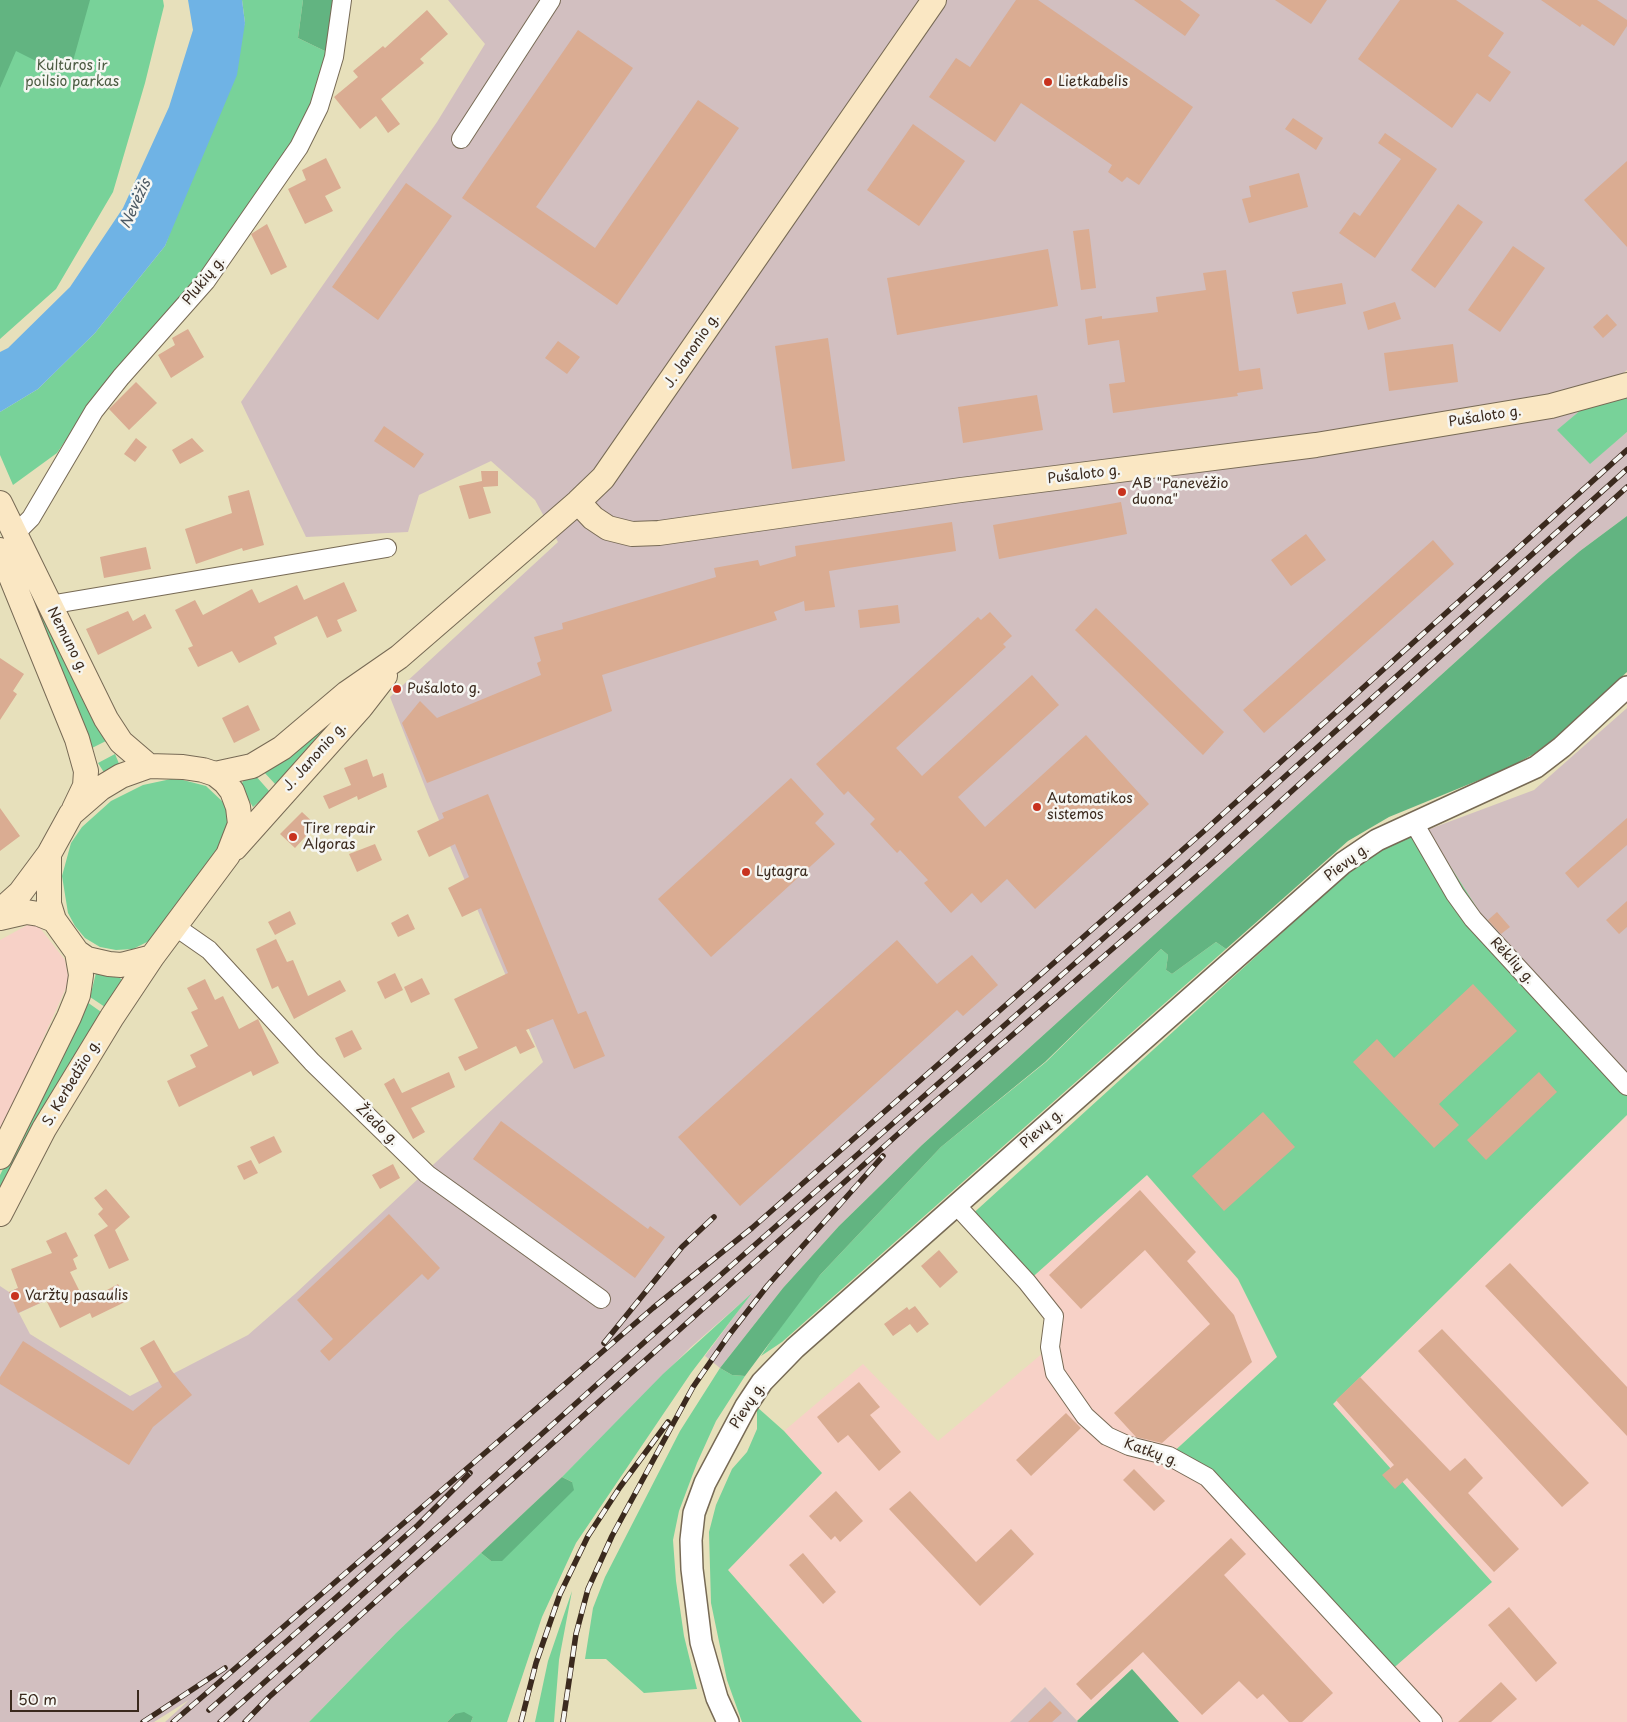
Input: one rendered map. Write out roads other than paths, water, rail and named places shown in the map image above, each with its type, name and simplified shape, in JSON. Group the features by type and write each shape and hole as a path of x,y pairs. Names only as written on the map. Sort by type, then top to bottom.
{"main road":[{"name":"J. Janonio g.","path":"215,774 252,766 282,748 347,694 399,657 578,502 602,478 934,0"},
{"name":"Pušaloto g.","path":"578,502 592,518 608,528 632,534 659,533 961,490 1316,445 1551,406 1627,385"},
{"name":"Nemuno g.","path":"0,504 7,542 77,739 86,771 86,786 49,854"},
{"name":"Nemuno g.","path":"7,542 50,605 106,719 121,742 149,766"},
{"name":"J. Janonio g.","path":"228,855 361,707 399,657"},
{"path":"71,814 109,782 133,770 149,766 183,767 215,774 232,791 238,807 240,824 228,855"},
{"path":"0,911 20,893 49,854"},
{"path":"49,854 47,889 54,920 77,952 86,959 121,965 152,957"},
{"name":"S. Kerbedžio g.","path":"0,1214 44,1129 103,1031 152,957 228,855"},
{"path":"0,918 26,912 39,914 54,920"},
{"name":"S. Kerbedžio g.","path":"0,1157 78,995 81,975 77,952"}],"street":[{"name":"Plukių g.","path":"7,542 32,518 94,411 120,377 206,281 298,147 319,106 334,57 342,0"},
{"path":"461,139 551,0"},
{"path":"50,605 387,548"},
{"name":"Pievų g.","path":"728,1722 717,1698 702,1642 692,1577 691,1540 693,1522 705,1483 746,1406 762,1382 796,1348 1343,863 1377,840 1536,767 1562,747 1627,687"},
{"name":"Rėklių g.","path":"1414,823 1455,894 1473,919 1627,1086"},
{"name":"Žiedo g.","path":"176,927 209,950 312,1062 427,1174 600,1299"},
{"name":"Katkų g.","path":"957,1206 1027,1282 1054,1316 1050,1348 1055,1373 1085,1416 1107,1436 1129,1446 1169,1456 1207,1477 1393,1676 1433,1722"}],"water":[{"name":"Nevėžis","path":"188,0 242,0 245,23 237,75 165,246 95,333 38,389 0,412 0,352 8,348 70,287 123,208 169,107 193,30"}],"railway":[{"path":"173,1722 653,1308 752,1228 1204,831 1627,450"},
{"path":"220,1722 649,1338 1181,870 1627,469"},
{"path":"245,1722 269,1697 916,1118 1218,858 1627,487"},
{"path":"563,1722 576,1634 588,1589 612,1536 693,1387 729,1335 768,1285 883,1156"},
{"path":"604,1343 682,1247 714,1217"},
{"path":"521,1722 536,1663 560,1594 588,1536 620,1487 668,1422"},
{"path":"209,1710 418,1525 470,1473"},
{"path":"143,1722 225,1668"}],"place":[{"name":"Lietkabelis","path":"1048,82"},
{"name":"AB \"Panevėžio duona\"","path":"1122,492"},
{"name":"Pušaloto g.","path":"397,689"},
{"name":"Automatikos sistemos","path":"1037,807"},
{"name":"Tire repair Algoras","path":"293,837"},
{"name":"Lytagra","path":"746,872"},
{"name":"Varžtų pasaulis","path":"15,1296"}],"park label":[{"name":"Kultūros ir poilsio parkas","path":"72,74"}]}
